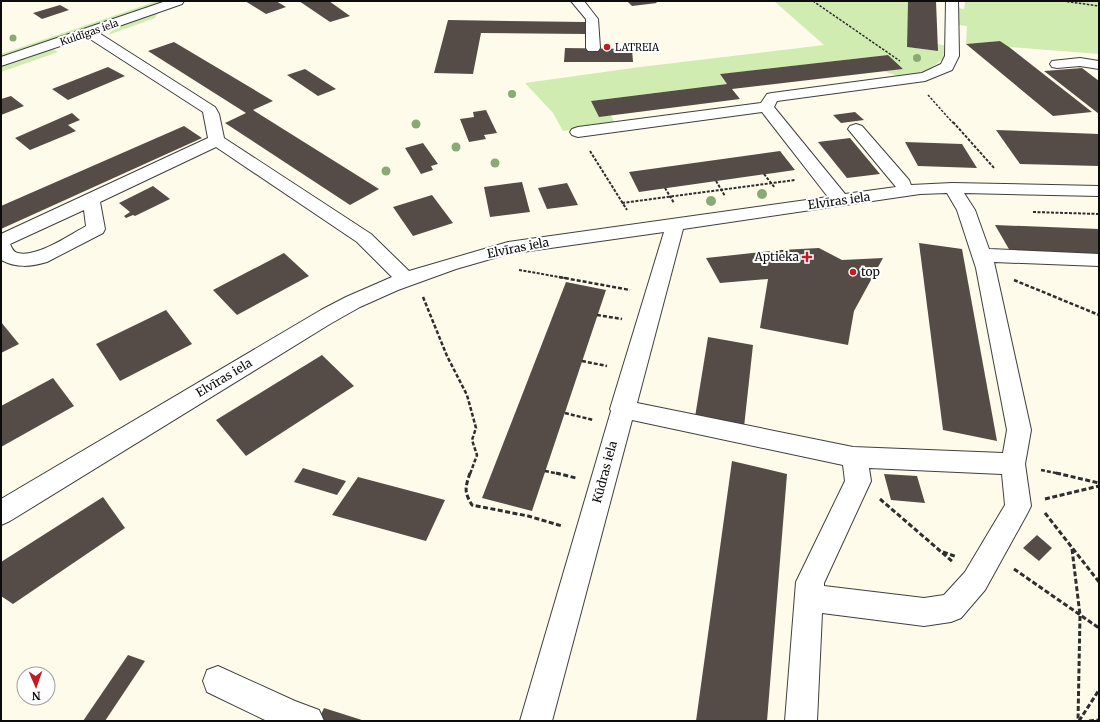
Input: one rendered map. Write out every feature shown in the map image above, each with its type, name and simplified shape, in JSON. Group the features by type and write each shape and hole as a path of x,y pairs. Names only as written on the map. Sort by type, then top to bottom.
{"street":[{"name":"Kuldīgas iela","path":"30,39 142,1"},
{"name":"Kuldīgas iela","path":"1,62 178,1"},
{"path":"577,1 592,19 593,48"},
{"path":"766,107 772,97 919,78 947,67 952,56 952,1"},
{"path":"89,32 210,110 213,117 214,133 217,140 364,238 406,280"},
{"path":"1056,64 1080,62 1099,65"},
{"path":"578,132 766,107"},
{"path":"766,107 841,201"},
{"path":"856,129 902,184"},
{"path":"1,240 91,200 217,140"},
{"path":"809,598 924,612 951,608 975,581 992,552 1027,504 1013,464 1019,430 984,262 966,210 952,188"},
{"name":"Elvīras iela","path":"1,513 304,329 353,302 406,280 508,248 920,190 952,188 1099,191"},
{"path":"1,245 6,255 17,260 40,258 47,255 96,229 91,200"},
{"name":"Kūdras iela","path":"536,721 622,409 675,224"},
{"path":"984,262 1099,260"},
{"path":"622,409 856,469 1013,464"},
{"path":"801,721 810,582 856,469"},
{"path":"218,682 295,719"}],"path":[{"path":"813,1 919,78 1014,189"},
{"path":"1063,1 1099,6"},
{"path":"578,132 638,229"},
{"path":"622,203 821,176"},
{"path":"984,262 1099,314"},
{"path":"513,270 563,277 654,295"},
{"path":"422,294 447,356 467,395 476,428 472,440 477,455 466,486 466,496 472,505 528,516 588,534"},
{"path":"1013,464 1099,483"},
{"path":"856,469 975,581"},
{"path":"1027,504 1099,486"},
{"path":"1027,504 1072,549 1099,582"},
{"path":"1072,549 1080,615 1079,721"},
{"path":"992,552 1099,628"},
{"path":"1079,721 1099,690"},
{"path":"1089,721 1099,720"}],"green space":[{"path":"157,1 169,1 1,58 1,54"},
{"path":"774,1 908,1 907,47 938,51 937,44 947,46 946,57 924,71 910,76 902,76 884,71 903,69 888,55 720,74 727,84 591,101 599,116 611,115 614,122 610,125 563,131 553,113 525,83 640,67 824,45"},
{"path":"957,1 1099,1 1099,54 1009,47 1000,41 966,44 967,26 957,25 957,8 964,9 965,2"},
{"path":"155,13 157,14 155,18 108,35 114,28"},
{"path":"53,49 58,52 1,72 1,67"}],"building":[{"path":"245,1 276,1 286,7 266,14"},
{"path":"299,1 329,1 350,16 330,22"},
{"path":"627,1 655,1 657,3 632,6"},
{"path":"908,1 936,1 938,51 907,47"},
{"path":"60,5 69,10 42,19 33,13"},
{"path":"448,20 585,22 585,34 481,33 473,74 434,73"},
{"path":"1000,41 1092,112 1053,116 966,44"},
{"path":"174,42 273,101 253,110 379,189 350,205 225,123 246,113 148,51"},
{"path":"565,48 632,49 633,62 564,62"},
{"path":"888,55 903,69 732,89 740,99 599,117 591,101 727,84 720,74"},
{"path":"108,67 125,76 68,100 52,89"},
{"path":"1082,68 1099,81 1099,114 1044,71"},
{"path":"305,69 336,89 318,96 287,75"},
{"path":"11,96 24,106 1,115 1,99"},
{"path":"486,110 497,133 484,135 486,139 469,142 460,119 474,117 473,112"},
{"path":"855,112 864,120 841,123 833,115"},
{"path":"72,113 80,120 68,125 76,131 30,150 15,138"},
{"path":"184,126 202,138 1,229 1,206"},
{"path":"996,130 1099,134 1099,166 1020,164"},
{"path":"850,138 880,174 847,178 818,142"},
{"path":"905,142 962,144 977,168 918,166"},
{"path":"423,143 438,164 431,166 433,170 421,174 405,148"},
{"path":"780,151 795,170 639,192 629,172"},
{"path":"522,182 530,212 490,217 484,187"},
{"path":"567,183 578,205 547,209 538,188"},
{"path":"153,186 170,199 135,216 133,215 126,218 124,216 130,212 119,203"},
{"path":"432,195 453,223 413,236 393,207"},
{"path":"995,225 1099,229 1099,255 1010,251"},
{"path":"919,243 962,249 997,441 943,430"},
{"path":"819,248 842,260 883,258 854,311 848,345 760,328 768,279 720,283 706,258 781,250"},
{"path":"284,253 309,276 237,315 213,290"},
{"path":"566,282 606,290 532,511 482,498"},
{"path":"166,310 192,344 120,381 96,344"},
{"path":"1,322 19,344 1,353"},
{"path":"708,337 753,345 744,427 695,417"},
{"path":"322,355 354,386 246,456 216,420"},
{"path":"53,378 74,406 1,447 1,406"},
{"path":"732,461 787,474 767,721 696,721"},
{"path":"303,468 346,481 337,495 294,482"},
{"path":"884,474 917,476 925,503 891,500"},
{"path":"358,477 445,500 426,541 332,515"},
{"path":"103,497 125,528 13,604 1,596 1,562"},
{"path":"1037,535 1052,548 1039,561 1023,548"},
{"path":"128,655 145,661 105,721 83,721"},
{"path":"324,708 365,721 318,721"}],"place":[{"name":"LATREIA","path":"607,47"},
{"name":"Aptieka","path":"807,257"},
{"name":"top","path":"853,272"}]}
